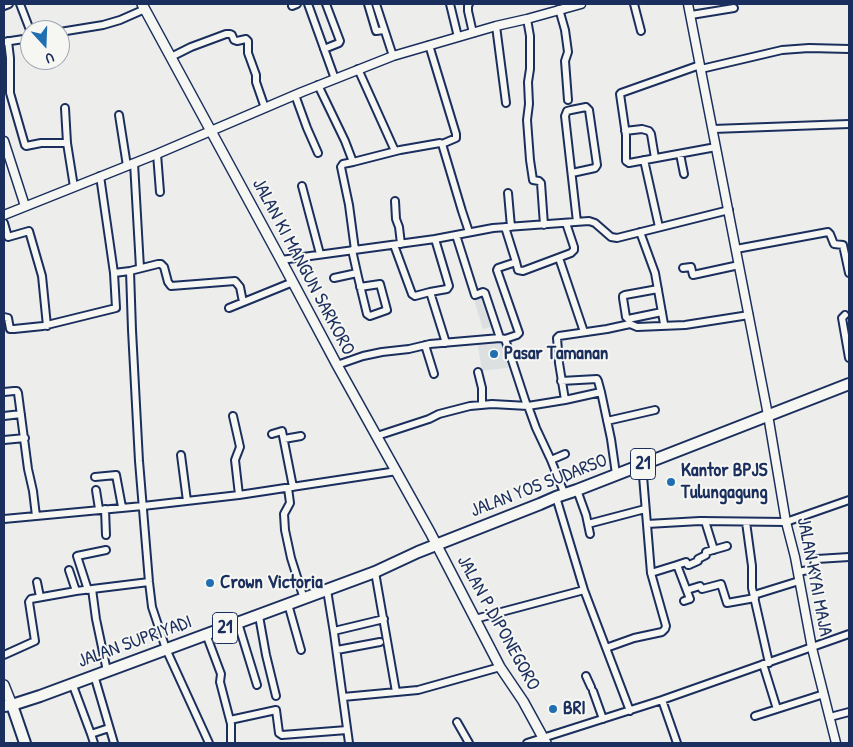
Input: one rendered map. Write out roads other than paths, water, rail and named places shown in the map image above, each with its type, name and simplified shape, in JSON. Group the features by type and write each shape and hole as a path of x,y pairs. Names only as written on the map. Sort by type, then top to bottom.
{"highway":[{"name":"JALAN YOS SUDARSO","path":"436,544 849,384"},
{"name":"JALAN SUPRIYADI","path":"8,706 304,599 375,572 436,544"},
{"path":"8,706 25,743"}],"main road":[{"name":"JALAN KI MANGUN SARKORO","path":"143,6 436,544"},
{"name":"JALAN P.DIPONEGORO","path":"436,544 500,667 523,701 544,741"},
{"path":"4,686 8,706"}],"street":[{"path":"4,6 9,4"},
{"path":"20,4 26,20"},
{"path":"308,4 335,79"},
{"path":"324,49 340,42 326,4"},
{"path":"368,4 376,31 384,30"},
{"path":"376,4 393,56"},
{"path":"450,4 458,37"},
{"path":"469,4 468,11 472,32"},
{"path":"4,215 157,154 318,85 393,56 472,32 527,19 560,7 581,4"},
{"path":"634,4 641,31"},
{"name":"JALAN KYAI MAJA","path":"688,4 768,415 786,522 795,557 812,648 836,743"},
{"path":"70,30 120,20 143,6"},
{"path":"560,7 568,52 565,61 568,100"},
{"path":"691,15 734,8"},
{"path":"527,19 530,36 527,120 530,164 534,180 541,182 544,225"},
{"path":"496,26 506,103"},
{"path":"171,58 191,47 226,34 232,35 234,40 237,41 246,39 248,41 248,52 255,69 256,82 265,108"},
{"path":"20,40 6,42 10,58 7,94 25,145 67,143"},
{"path":"360,288 382,285 388,310 368,315 360,288 357,272 343,164 438,142 442,144 456,138 429,45"},
{"path":"716,147 626,162 621,92 701,67 782,50 816,47 849,49"},
{"path":"358,69 396,151"},
{"path":"318,85 346,141 353,162"},
{"path":"295,95 318,153"},
{"path":"572,173 597,166 589,110 586,107 566,113 572,173 577,222"},
{"path":"65,108 67,143 74,187"},
{"path":"119,115 130,164 140,268"},
{"path":"713,129 849,124"},
{"path":"625,130 642,129 649,131 655,158"},
{"path":"4,141 25,206"},
{"path":"442,144 469,232"},
{"path":"157,154 160,192"},
{"path":"680,154 684,174"},
{"path":"644,160 659,227"},
{"path":"4,317 8,318 11,329 46,326 116,308 114,273 100,176"},
{"path":"302,186 320,254"},
{"path":"508,193 508,227 518,270 523,271 559,258 574,250 566,223"},
{"path":"395,201 396,219 399,227 397,244 412,294 415,296 447,289 449,286 435,239"},
{"path":"281,260 508,227 592,221 615,238 620,238 728,210"},
{"path":"4,223 8,237 29,232 42,276 46,326"},
{"path":"640,232 655,273 664,324"},
{"path":"736,249 828,232 834,244 843,245 849,273"},
{"path":"456,235 475,295 485,293 536,428 551,460 584,590 630,711"},
{"path":"559,258 584,332"},
{"path":"337,365 372,354 426,345 517,335 519,333 497,270 516,262"},
{"path":"114,273 161,264 171,286 234,281 240,287 243,302"},
{"path":"684,268 691,267 693,275 739,265"},
{"path":"130,271 136,430 152,607 166,649 208,743"},
{"path":"334,278 357,272"},
{"path":"228,308 293,282"},
{"path":"658,289 626,295 622,298 628,319 662,312"},
{"path":"430,292 446,343"},
{"path":"564,400 557,338 559,336 630,324 637,328 685,325 749,315"},
{"path":"845,315 842,318 849,358"},
{"path":"426,345 434,374"},
{"path":"478,372 482,388 482,404"},
{"path":"561,381 598,381 608,421 616,474"},
{"path":"4,392 18,392 36,516"},
{"path":"377,436 439,414 482,404 528,406 601,392"},
{"path":"608,421 655,410"},
{"path":"4,416 21,414"},
{"path":"233,416 240,447 235,460 239,495"},
{"path":"272,434 282,431 284,439 291,487 290,503 284,516 285,530 292,563 304,599"},
{"path":"284,439 300,436"},
{"path":"4,440 25,438"},
{"path":"551,460 565,454"},
{"path":"181,455 187,501"},
{"path":"606,648 634,638 662,632 666,626 651,573 642,464"},
{"path":"4,519 239,495 397,471"},
{"path":"95,477 116,475 122,508"},
{"path":"96,490 102,509 106,535"},
{"path":"577,490 586,515 590,534"},
{"path":"646,524 705,521 786,522 849,500"},
{"path":"588,524 646,509"},
{"path":"705,521 714,550"},
{"path":"746,522 754,596 766,664 777,709"},
{"path":"651,573 686,562 689,566 698,561 698,558 706,555 706,552 727,546"},
{"path":"106,550 77,556 90,589 107,670"},
{"path":"798,572 813,570 818,559 849,558"},
{"path":"677,565 690,598 684,601"},
{"path":"69,570 76,591"},
{"path":"375,572 384,620 384,642 396,692"},
{"path":"687,590 700,586 702,589 721,584 727,603 799,581"},
{"path":"37,582 40,597"},
{"path":"4,654 35,640 29,602 31,599 76,591 149,582"},
{"path":"327,590 349,743"},
{"path":"475,619 584,590"},
{"path":"288,604 301,650"},
{"path":"259,616 276,696"},
{"path":"334,631 384,620"},
{"path":"238,623 257,685"},
{"path":"206,634 221,674 220,682 230,720 232,743"},
{"path":"527,743 544,741 849,634"},
{"path":"336,650 384,642"},
{"path":"343,697 418,690 500,667"},
{"path":"94,676 114,743"},
{"path":"586,676 603,719"},
{"path":"72,684 94,743"},
{"path":"755,716 824,694"},
{"path":"662,700 677,743"},
{"path":"230,720 276,710 279,733 282,735 347,730"},
{"path":"830,717 849,712"},
{"path":"457,722 470,743"},
{"path":"91,734 109,728"}],"place":[{"name":"Pasar Tamanan","path":"494,354"},
{"name":"Kantor BPJS Tulungagung","path":"671,482"},
{"name":"Crown Victoria","path":"210,583"},
{"name":"BRI","path":"553,709"}]}
